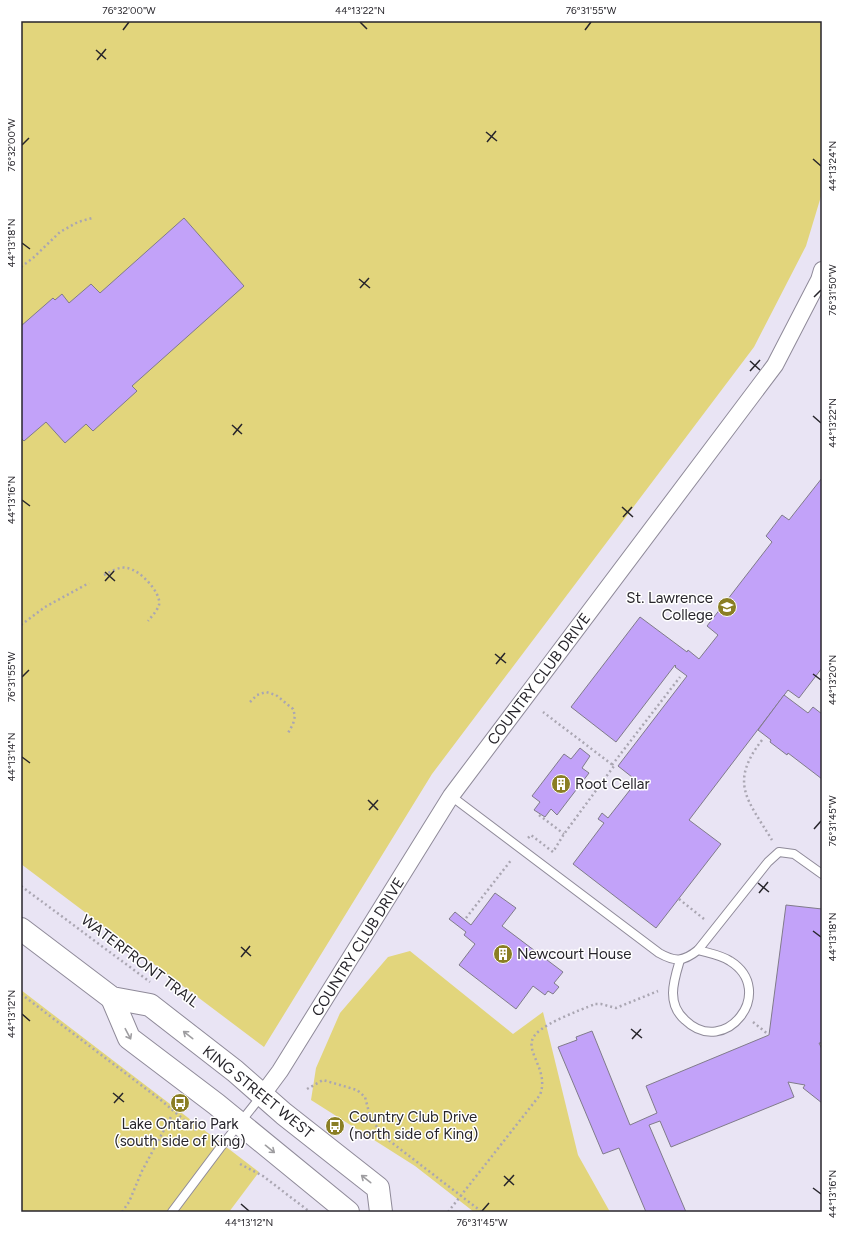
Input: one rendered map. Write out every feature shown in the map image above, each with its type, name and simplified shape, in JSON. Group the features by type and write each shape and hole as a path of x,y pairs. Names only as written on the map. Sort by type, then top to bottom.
{"main road":[{"name":"KING STREET WEST","path":"21,929 112,998 150,1005 263,1094 284,1114 378,1188 381,1212"},
{"name":"KING STREET WEST","path":"112,998 129,1038 240,1123 348,1212"}],"street":[{"name":"COUNTRY CLUB DRIVE","path":"263,1094 280,1072 451,796 775,365 821,277"}],"lane":[{"path":"451,796 659,953 668,958 680,960 690,956 698,950 768,862 779,852 794,854 822,874"},
{"path":"680,960 673,992 675,1005 680,1016 689,1024 700,1030 712,1032 724,1030 735,1024 743,1014 748,1004 749,991 746,978 739,968 729,960 698,950"},
{"path":"172,1212 263,1094"}],"path":[{"path":"21,266 33,258 60,232 78,222 92,218"},
{"path":"104,575 118,568 128,568 142,575 159,596 159,605 148,621"},
{"path":"21,625 45,607 89,584"},
{"path":"466,918 531,835 553,852 564,834 614,766 612,765 680,677"},
{"path":"250,702 257,695 266,692 276,695 293,709 295,716 293,724 287,735"},
{"path":"543,712 612,765"},
{"path":"762,740 752,753 746,766 744,780 746,795 779,852"},
{"path":"539,815 564,834"},
{"name":"WATERFRONT TRAIL","path":"21,886 153,984"},
{"path":"679,899 715,928"},
{"path":"448,1212 540,1095 543,1082 532,1047 534,1034 545,1026 595,1004 616,1008 663,990"},
{"path":"21,994 162,1101 198,1132"},
{"path":"743,1014 770,1035"},
{"path":"307,1089 323,1080 357,1090 365,1097 370,1116 380,1132 482,1212"},
{"path":"122,1212 130,1202 142,1172 172,1115"},
{"path":"240,1164 263,1176 310,1212"}],"shaded area":[{"path":"21,21 822,21 822,193 806,246 754,347 432,774 264,1047 21,864"},
{"path":"410,951 513,1034 543,1012 578,1155 610,1212 474,1212 415,1166 311,1100 316,1068 340,1013 388,957"},
{"path":"21,990 259,1172 229,1212 21,1212"}],"building":[{"path":"184,218 244,286 132,386 137,391 93,431 86,424 65,443 46,422 24,441 21,438 21,326 53,298 55,300 62,294 69,303 91,284 100,293"},
{"path":"822,478 822,668 799,698 788,690 689,820 721,844 656,928 573,864 604,823 598,819 602,813 608,818 637,781 618,766 687,676 675,667 675,665 616,742 571,707 640,617 687,652 688,650 699,659 718,635 707,626 772,542 766,536 782,515 789,520"},
{"path":"784,695 808,713 813,707 822,714 822,779 788,753 787,755 770,742 771,740 758,730"},
{"name":"Root Cellar","path":"580,748 590,756 582,768 589,773 557,815 551,809 545,817 534,810 540,802 532,796 564,754 571,759"},
{"name":"Newcourt House","path":"495,893 516,908 502,926 563,972 554,983 559,987 553,994 548,991 545,995 533,986 516,1009 459,965 475,944 464,935 466,932 449,919 455,912 471,925"},
{"path":"786,905 822,909 822,1043 819,1043 822,1049 822,1103 803,1088 805,1085 788,1082 794,1097 671,1147 660,1121 649,1125 686,1212 646,1212 619,1148 603,1154 558,1047 577,1040 576,1037 592,1031 630,1125 657,1113 646,1086 769,1035"}],"place":[{"name":"St. Lawrence College","path":"727,607"},
{"name":"Root Cellar","path":"561,784"},
{"name":"Newcourt House","path":"503,954"},
{"name":"Lake Ontario Park (south side of King)","path":"180,1103"},
{"name":"Country Club Drive (north side of King)","path":"335,1126"}]}
